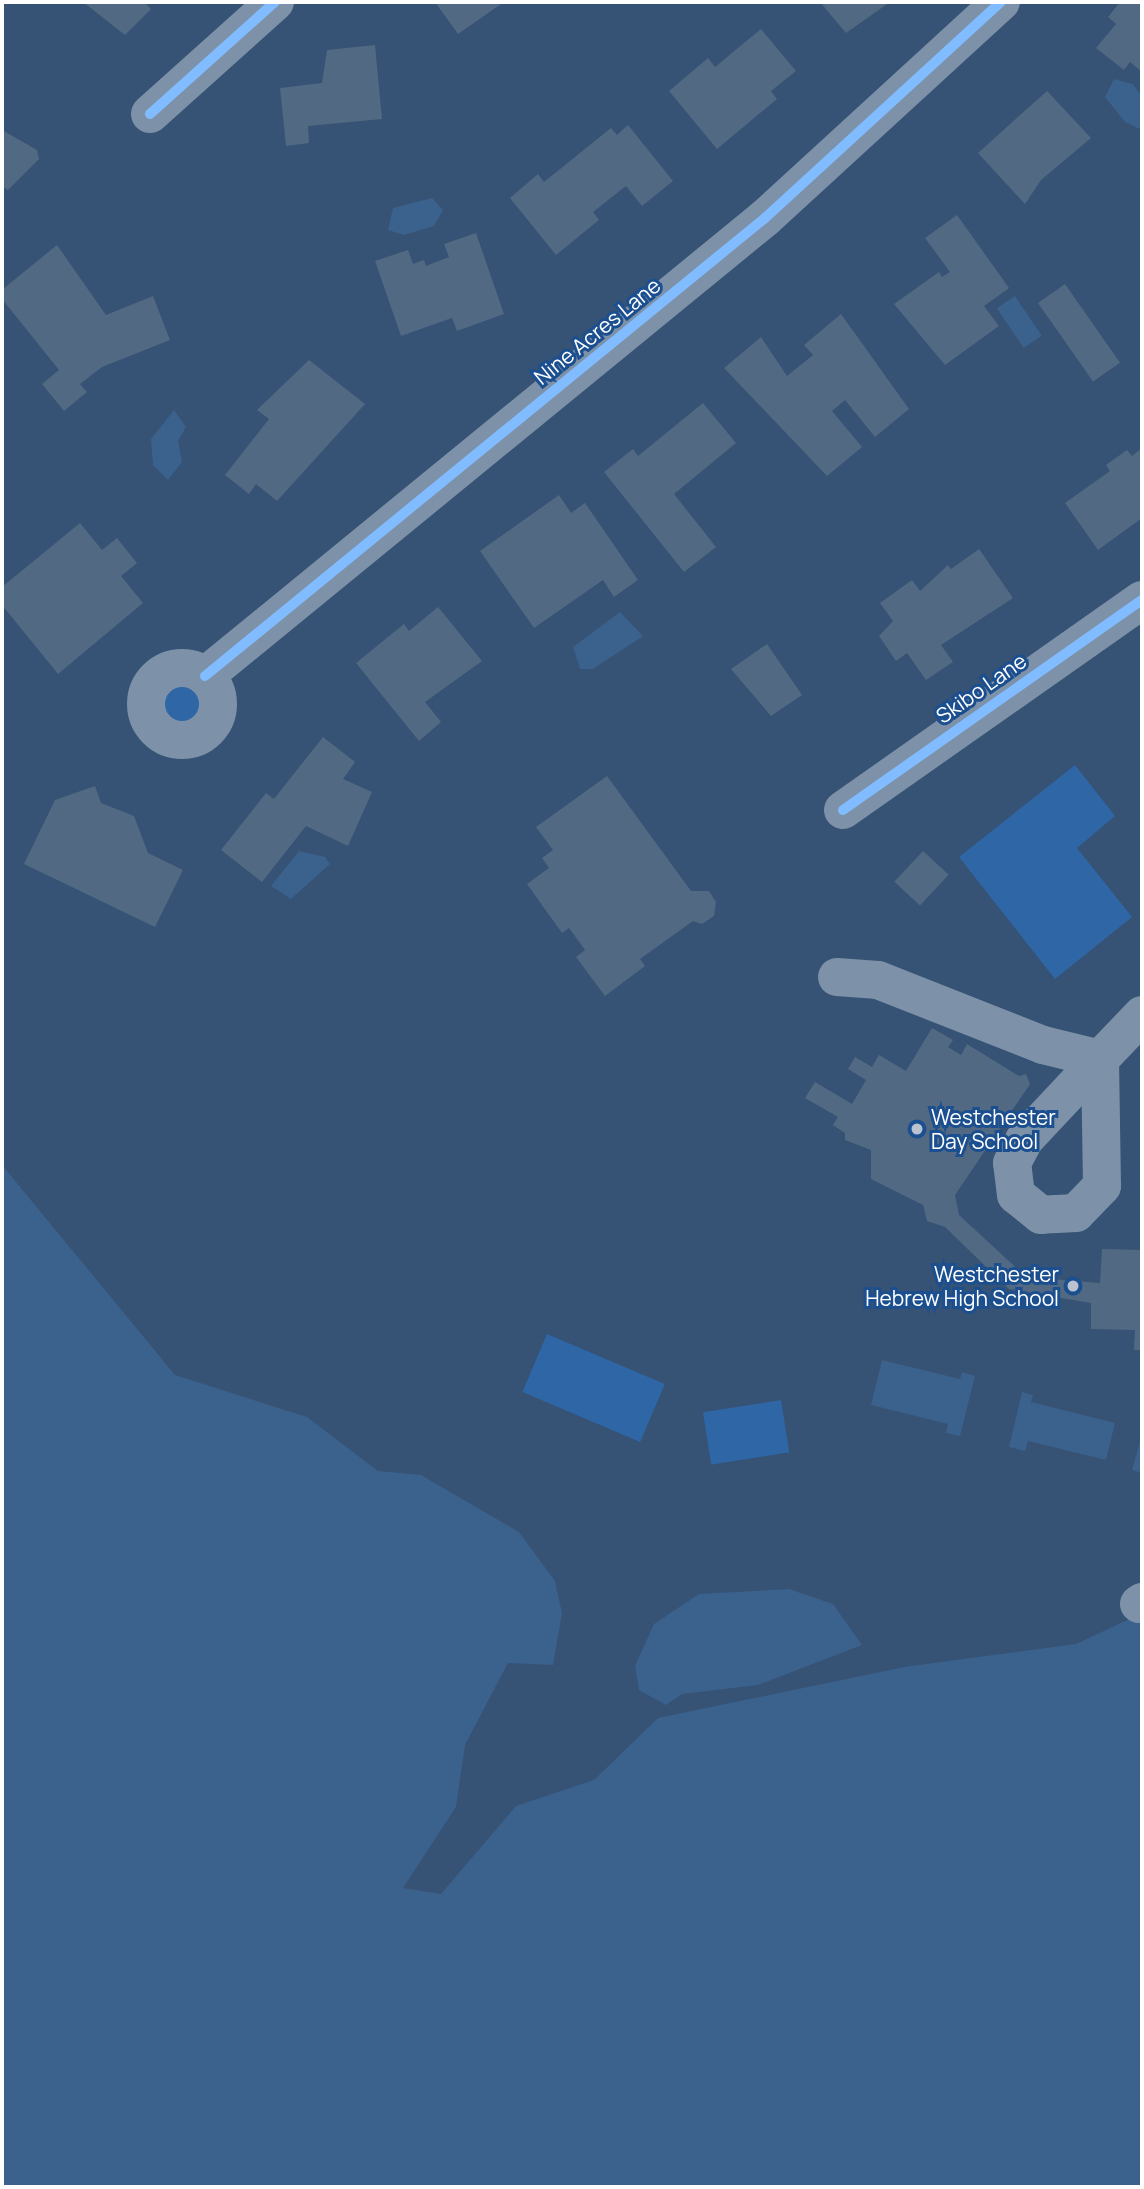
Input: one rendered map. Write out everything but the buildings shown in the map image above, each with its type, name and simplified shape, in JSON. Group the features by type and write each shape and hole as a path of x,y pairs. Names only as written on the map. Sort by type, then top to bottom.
{"street":[{"path":"150,114 275,2"},
{"name":"Nine Acres Lane","path":"205,676 765,218 1000,2"},
{"name":"Skibo Lane","path":"843,810 1142,600"},
{"path":"837,977 878,980 1043,1045 1100,1059 1142,1015"}],"shaded area":[{"path":"1114,79 1133,84 1142,97 1142,130 1125,122 1105,97"},
{"path":"432,198 443,210 434,226 404,235 388,230 393,208"},
{"path":"1015,296 1042,336 1024,348 997,308"},
{"path":"174,410 186,427 178,441 182,462 168,480 153,465 151,439"},
{"path":"620,612 643,636 593,669 580,669 573,647"},
{"path":"185,683 200,690 207,705 200,720 185,727 170,720 163,705 170,690"},
{"path":"1075,765 1115,816 1077,848 1132,917 1055,979 959,857"},
{"path":"299,851 325,857 330,864 291,899 271,886"},
{"path":"2,1165 175,1375 307,1417 378,1471 421,1475 519,1532 555,1581 562,1613 553,1665 508,1663 465,1745 456,1807 403,1888 441,1894 516,1806 594,1780 658,1718 904,1667 1076,1644 1142,1613 1142,2187 2,2187"},
{"path":"547,1334 665,1384 640,1442 522,1392"},
{"path":"882,1360 960,1379 962,1372 975,1376 960,1436 946,1433 948,1424 871,1405"},
{"path":"1022,1392 1033,1395 1031,1402 1115,1423 1106,1460 1028,1441 1025,1451 1009,1447"},
{"path":"781,1400 789,1452 711,1465 703,1412"},
{"path":"1142,1434 1142,1473 1132,1470"},
{"path":"789,1589 833,1604 862,1645 758,1685 682,1694 666,1705 639,1690 635,1666 654,1624 699,1594"}],"cycle path":[{"path":"150,114 275,2"},
{"path":"205,676 765,218 1001,2"},
{"path":"843,810 1142,600"}],"place":[{"name":"Westchester Day School","path":"917,1129"},
{"name":"Westchester Hebrew High School","path":"1073,1286"}]}
